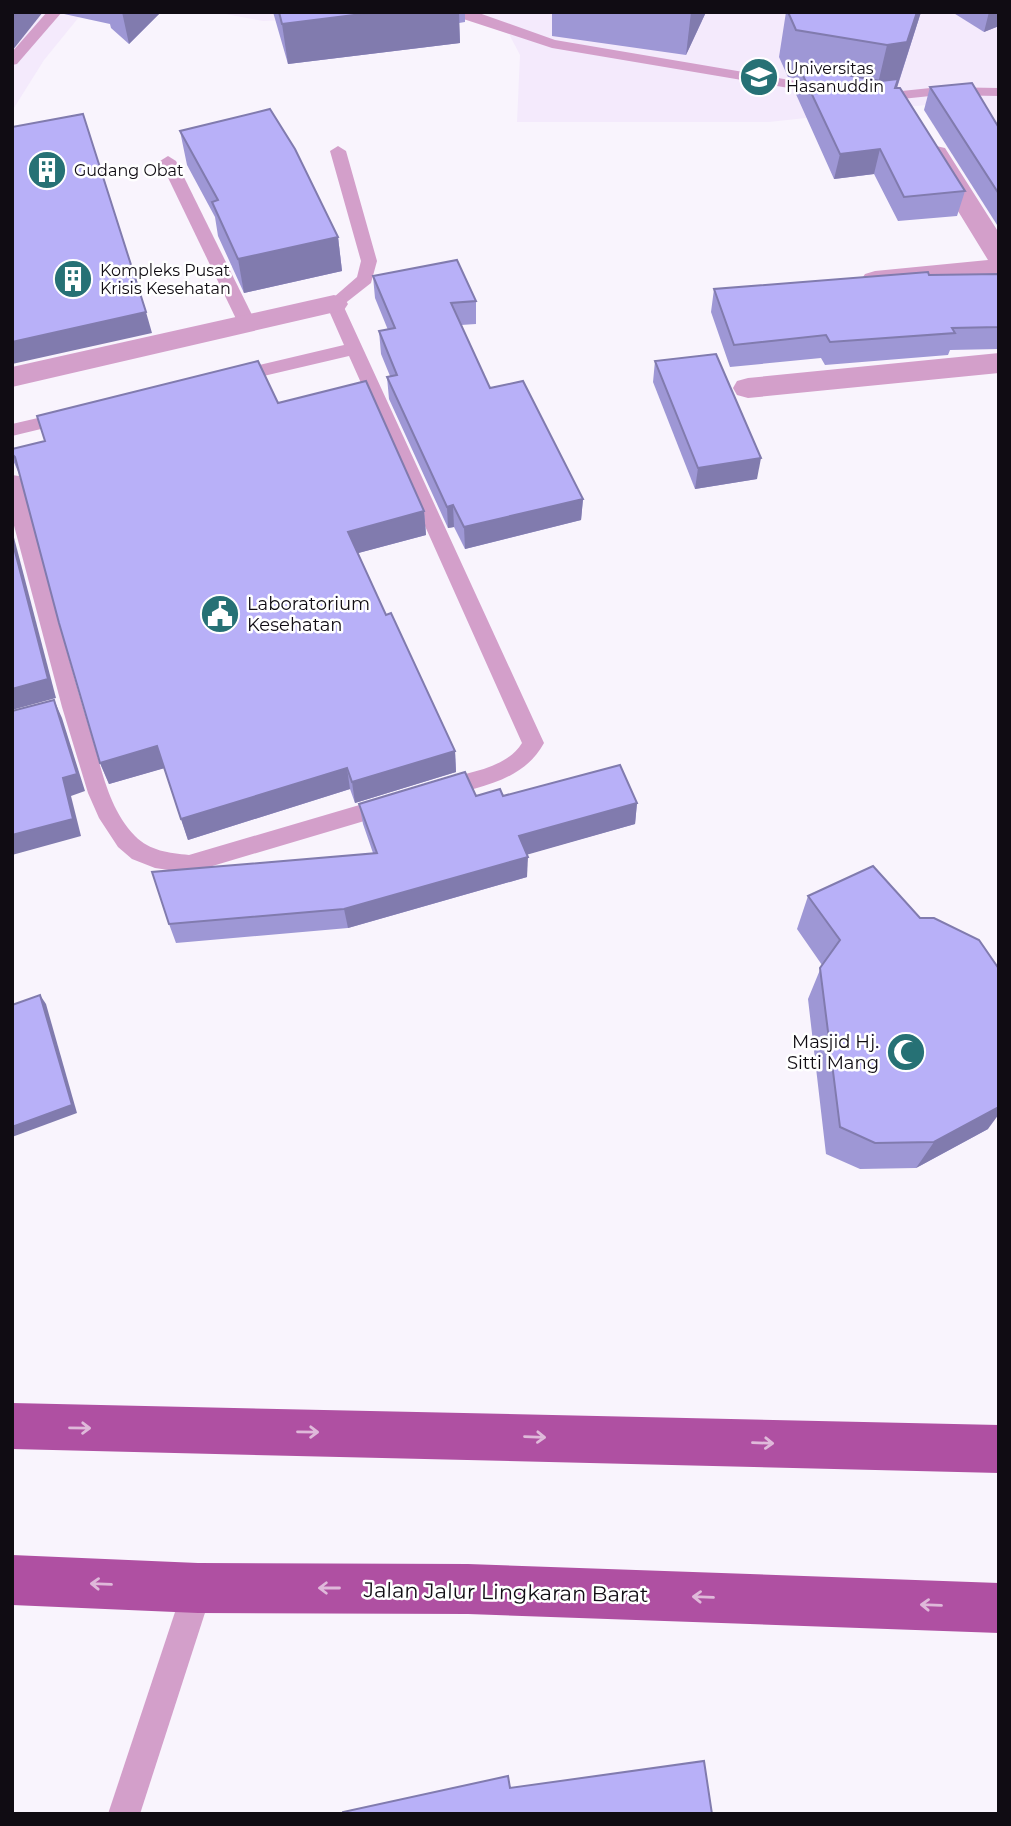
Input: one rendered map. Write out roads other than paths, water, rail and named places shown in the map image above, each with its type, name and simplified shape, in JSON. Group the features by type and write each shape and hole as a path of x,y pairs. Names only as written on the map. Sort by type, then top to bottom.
{"main road":[{"path":"12,1426 999,1449"},
{"name":"Jalan Jalur Lingkaran Barat","path":"12,1580 198,1588 468,1589 999,1608"}],"street":[{"path":"916,122 999,256"},
{"path":"847,283 999,268"},
{"path":"12,377 334,304"},
{"path":"748,388 999,363"}],"lane":[{"path":"12,61 55,12"},
{"path":"449,12 462,12 552,44 836,92"},
{"path":"863,96 876,99 940,91 999,92"},
{"path":"12,481 71,705 102,804 127,843 146,856 163,862 189,864 215,858 506,769 522,761 531,751 533,743 334,304 366,279 369,261 338,150"},
{"path":"168,161 248,325"},
{"path":"222,380 354,349"},
{"path":"12,430 91,411"},
{"path":"48,712 71,705"},
{"path":"124,1814 198,1588"}],"place":[{"name":"Universitas Hasanuddin","path":"759,77"},
{"name":"Gudang Obat","path":"47,170"},
{"name":"Kompleks Pusat Krisis Kesehatan","path":"73,279"},
{"name":"Laboratorium Kesehatan","path":"220,614"},
{"name":"Masjid Hj. Sitti Mang","path":"906,1052"}]}
